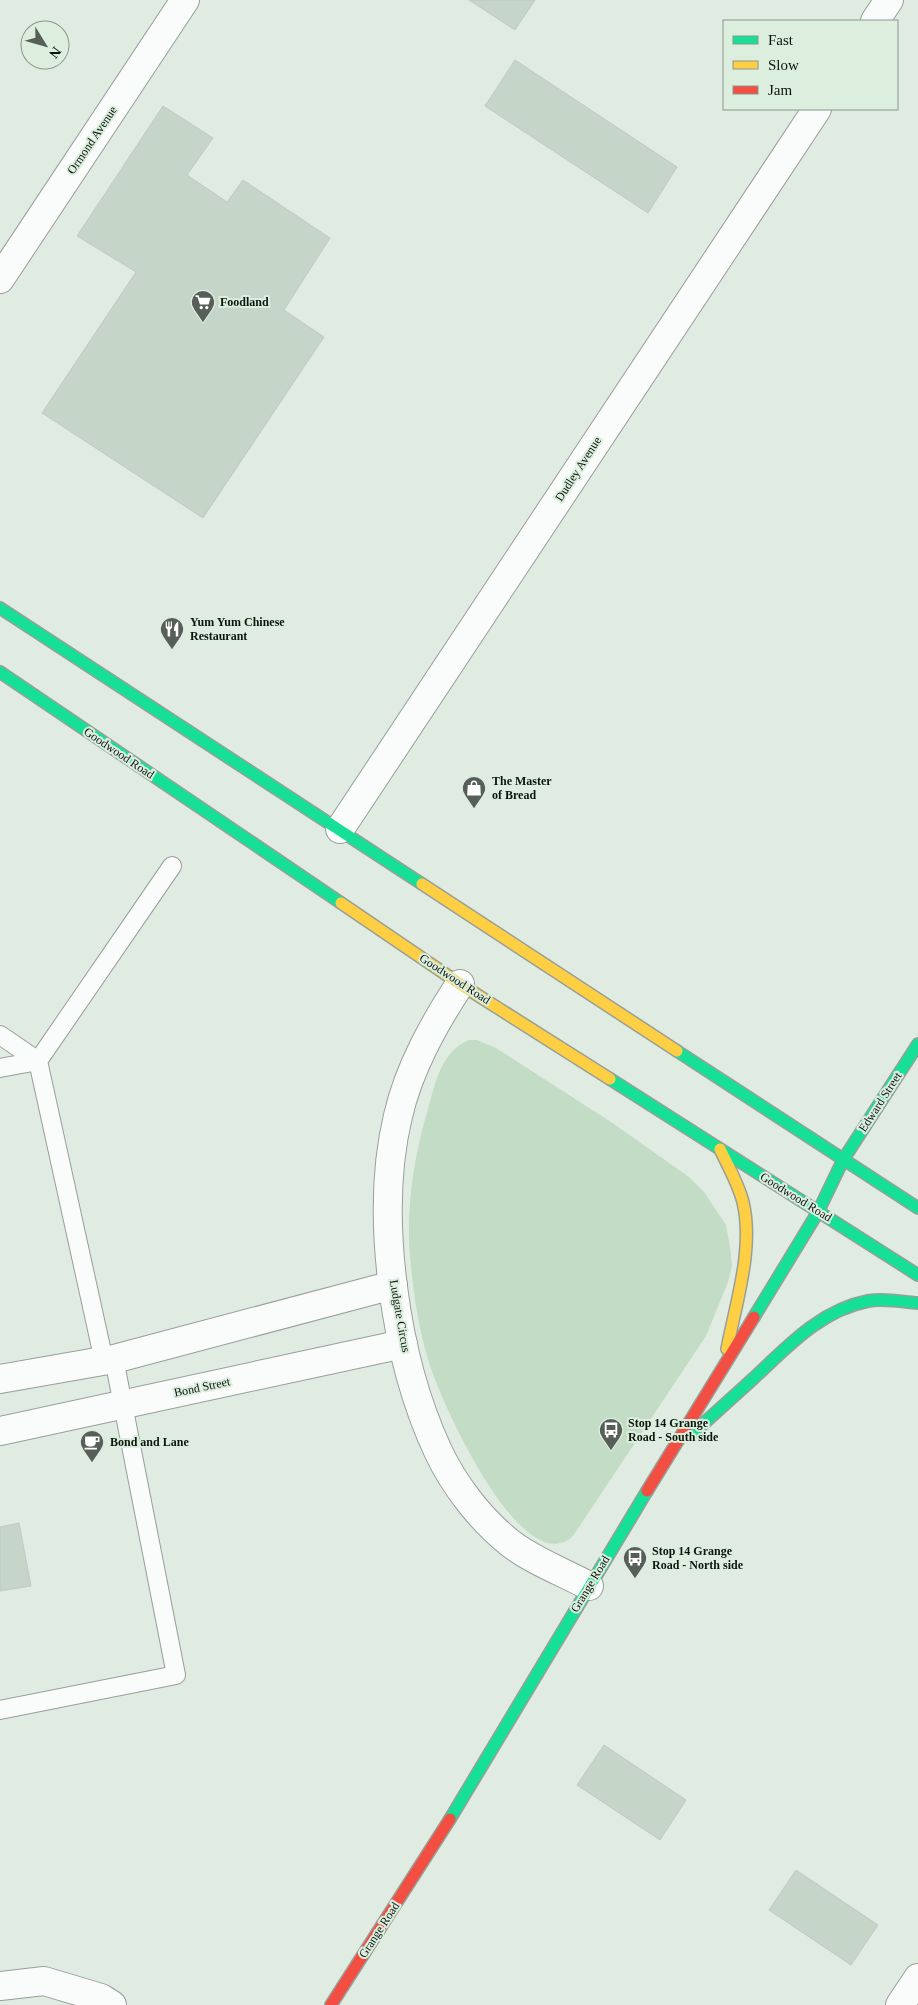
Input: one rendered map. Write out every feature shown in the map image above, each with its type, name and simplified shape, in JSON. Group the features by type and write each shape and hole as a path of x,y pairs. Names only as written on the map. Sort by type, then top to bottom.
{"main road":[{"path":"0,608 918,1208"},
{"name":"Goodwood Road","path":"0,672 460,984 918,1275"},
{"name":"Edward Street","path":"843,1160 918,1044"},
{"path":"720,1149 739,1190 744,1208 746,1227 744,1253 724,1365"},
{"name":"Grange Road","path":"331,2005 430,1853 589,1586 818,1212 843,1160"},
{"path":"670,1454 799,1334 821,1319 846,1307 868,1301 889,1300 918,1303"}],"street":[{"name":"Ormond Avenue","path":"0,279 185,0"},
{"path":"876,20 889,0"},
{"name":"Dudley Avenue","path":"340,829 816,110"},
{"name":"Ludgate Circus","path":"460,984 437,1020 416,1064 398,1115 388,1174 387,1225 393,1285 403,1344 415,1390 438,1451 459,1488 479,1512 510,1543 531,1557 589,1586"},
{"path":"0,1380 109,1360 393,1285"},
{"name":"Bond Street","path":"0,1431 403,1344"},
{"path":"900,2005 918,1978"},
{"path":"0,1986 44,1981 101,1998 112,2005"}],"lane":[{"path":"0,1068 38,1062 172,866"},
{"path":"0,1035 38,1062 109,1360 123,1404 176,1675 0,1710"}],"green space":[{"path":"469,1040 477,1040 496,1048 611,1122 689,1177 704,1192 726,1225 730,1247 732,1266 728,1282 706,1336 573,1536 553,1544 530,1534 507,1511 485,1479 465,1444 435,1379 417,1313 409,1246 414,1167 423,1128 441,1068 452,1052"}],"building":[{"path":"469,0 535,0 515,30"},
{"path":"515,60 677,167 648,213 485,106"},
{"name":"Foodland","path":"163,106 213,138 187,175 227,202 243,180 330,238 284,310 324,337 203,518 42,413 136,272 77,236"},
{"path":"19,1523 31,1586 0,1591 0,1527"},
{"path":"604,1745 686,1800 660,1840 577,1785"},
{"path":"796,1870 878,1925 851,1965 769,1910"}],"traffic: fast":[{"path":"0,608 422,884"},
{"path":"0,672 341,903"},
{"path":"754,1317 818,1212 843,1160 918,1044"},
{"path":"677,1051 918,1208"},
{"path":"610,1079 918,1275"},
{"path":"692,1434 793,1342 835,1312 874,1300 918,1303"},
{"path":"450,1819 647,1491"}],"traffic: slow":[{"path":"422,884 677,1051"},
{"path":"341,903 460,984 610,1079"},
{"path":"720,1149 738,1188 746,1220 745,1257 727,1349"}],"traffic: jam":[{"path":"647,1491 754,1317"},
{"path":"331,2005 450,1819"}],"place":[{"name":"Foodland","path":"203,323"},
{"name":"Yum Yum Chinese Restaurant","path":"172,650"},
{"name":"The Master of Bread","path":"474,809"},
{"name":"Stop 14 Grange Road - South side","path":"611,1451"},
{"name":"Bond and Lane","path":"92,1463"},
{"name":"Stop 14 Grange Road - North side","path":"635,1579"}]}
